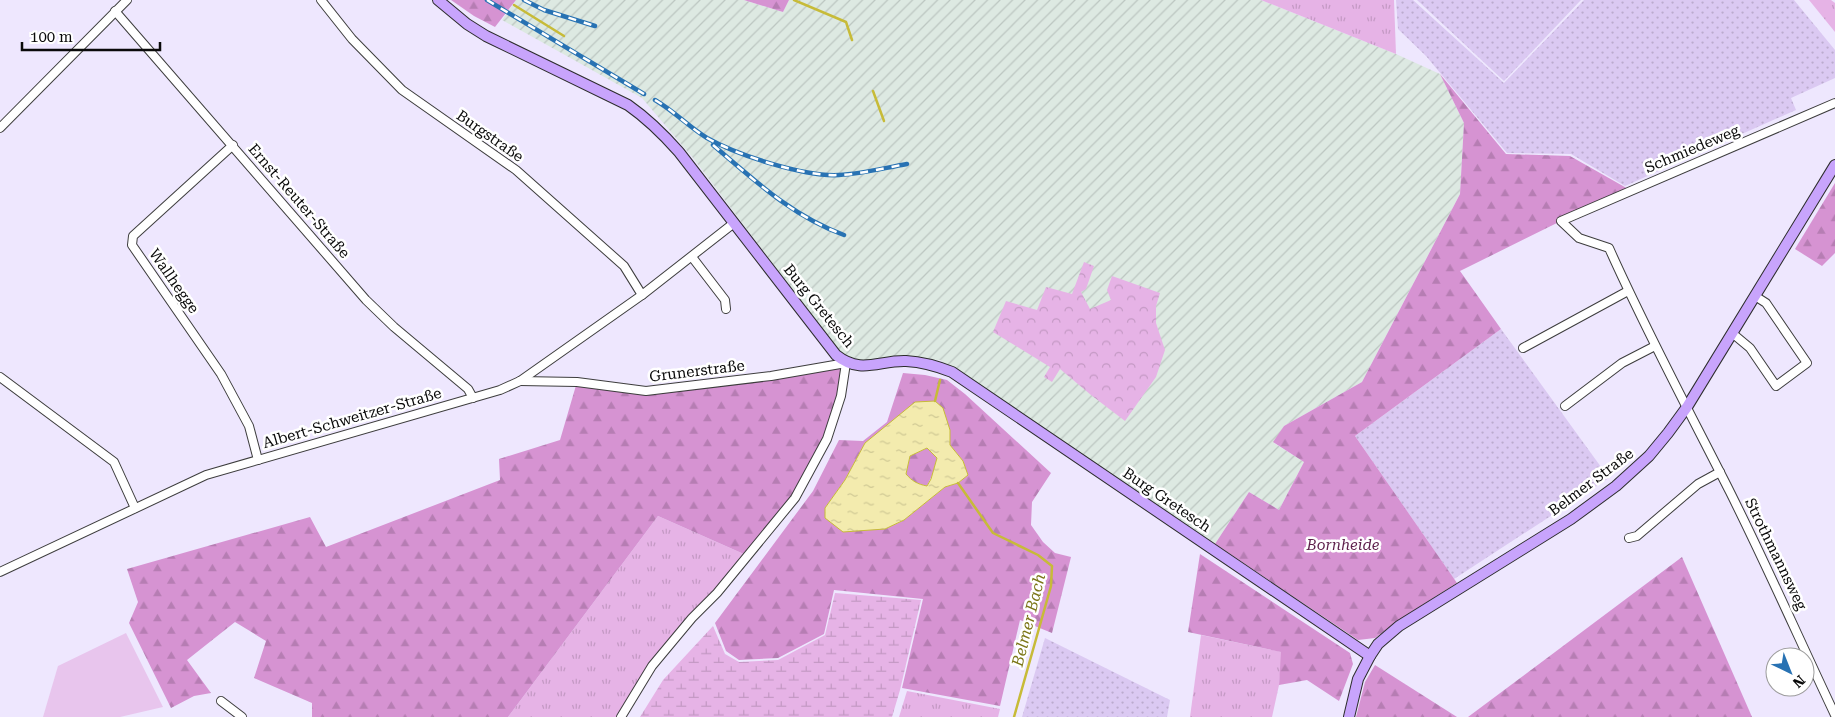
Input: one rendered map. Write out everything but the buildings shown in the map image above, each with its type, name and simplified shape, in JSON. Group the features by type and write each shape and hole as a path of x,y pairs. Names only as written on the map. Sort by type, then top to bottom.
{"street":[{"path":"0,128 127,0"},
{"name":"Burgstraße","path":"321,0 352,38 402,90 516,170 624,266 642,295"},
{"name":"Burg Gretesch","path":"438,0 467,24 486,36 628,105 664,135 836,355 846,363 861,366 905,361 929,363 952,372 1370,656"},
{"name":"Ernst-Reuter-Straße","path":"115,12 234,146 366,300 394,327 468,389 473,398"},
{"name":"Schmiedeweg","path":"1561,221 1835,102"},
{"name":"Wallhegge","path":"234,146 133,236 132,245 221,374 249,426 258,460"},
{"name":"Belmer Straße","path":"1349,717 1358,679 1378,644 1399,626 1571,518 1616,486 1649,456 1687,407 1835,165"},
{"name":"Strothmannsweg","path":"1561,221 1579,238 1609,248 1655,346 1775,582 1835,715"},
{"name":"Albert-Schweitzer-Straße","path":"0,572 206,475 500,390 520,381 642,295 734,223"},
{"path":"692,257 725,300 726,310"},
{"path":"1523,348 1628,291"},
{"path":"1732,333 1750,348 1776,386 1807,363 1766,303 1755,296"},
{"path":"1566,406 1622,362 1655,346"},
{"path":"621,717 652,666 692,618 717,593 794,498 827,440 841,396 846,363"},
{"name":"Grunerstraße","path":"520,381 577,382 646,391 771,376 846,363"},
{"path":"0,377 114,462 135,508"},
{"path":"1628,538 1637,536 1698,484 1720,472"},
{"path":"221,702 242,717"}],"shaded area":[{"path":"516,0 744,0 783,12 789,0 1261,0 1396,54 1440,74 1464,123 1460,194 1362,382 1284,426 1274,443 1304,462 1279,510 1249,492 1215,544 940,360 851,360 839,351 693,158 642,98 502,20"},
{"path":"1396,0 1413,0 1504,83 1584,0 1794,0 1835,50 1835,78 1791,98 1796,110 1625,186 1571,154 1507,153 1426,56 1398,29"},
{"path":"1417,0 1581,0 1504,81"},
{"path":"1501,329 1609,478 1454,579 1355,436"},
{"path":"126,633 163,707 120,717 43,717 58,666"},
{"path":"1045,638 1170,700 1167,717 1022,717"}],"green space":[{"path":"451,0 516,0 495,27 474,16"},
{"path":"744,0 789,0 783,12"},
{"path":"1261,0 1394,0 1396,54"},
{"path":"1809,0 1831,0 1835,3 1835,32"},
{"name":"Bornheide","path":"1440,74 1506,154 1570,156 1630,190 1561,221 1460,271 1501,329 1355,436 1457,583 1405,616 1375,638 1358,640 1215,544 1249,492 1279,510 1304,462 1273,442 1284,426 1362,382 1460,194 1464,123"},
{"path":"1835,183 1835,253 1822,266 1795,249"},
{"path":"1084,262 1094,266 1086,289 1081,292 1090,309 1111,300 1107,290 1112,276 1160,293 1156,306 1156,323 1165,350 1156,377 1125,421 1060,369 1052,382 1044,377 1050,367 993,332 1006,301 1037,310 1046,287 1072,294"},
{"path":"846,363 827,439 804,484 746,555 658,516 508,717 312,717 312,703 254,678 266,641 235,622 187,660 211,693 194,696 171,708 129,623 138,602 127,569 310,517 326,547 500,480 499,459 560,440 577,382 646,391"},
{"path":"903,373 947,380 965,394 1051,473 1032,502 1031,525 1043,542 1055,553 1071,557 1052,633 1020,620 1000,706 902,688 923,599 834,590 824,634 778,658 739,660 726,651 715,623 813,491 839,440 863,441 887,422","holes":["888,425 950,430 950,445 963,461 967,476 958,483 945,487 904,520 885,529 825,508 845,480 865,443"]},
{"path":"927,448 937,458 934,471 927,486 915,482 906,474 910,456"},
{"path":"658,516 746,555 653,666 621,717 508,717"},
{"path":"1200,554 1350,653 1353,664 1339,701 1307,680 1279,685 1281,652 1188,632"},
{"path":"1682,557 1752,717 1468,717"},
{"path":"835,593 921,600 892,717 640,717 663,680 713,626 725,654 739,662 778,660 825,635"},
{"path":"1201,635 1282,652 1279,685 1272,717 1190,717"},
{"path":"1375,665 1457,717 1356,717 1365,682"},
{"path":"907,691 1000,709 998,717 899,717"}],"water":[{"path":"935,401 943,408 950,430 950,445 963,461 968,475 958,483 945,487 904,520 885,529 843,532 825,518 825,508 845,480 865,443 915,402","holes":["927,448 937,458 927,486 915,482 906,474 910,456"]}],"waterway":[{"name":"Belmer Bach","path":"794,0 846,22 852,40"},
{"path":"514,5 564,36"},
{"name":"Belmer Bach","path":"873,91 884,121"},
{"name":"Belmer Bach","path":"935,401 940,380"},
{"name":"Belmer Bach","path":"958,483 993,533 1038,555 1052,566 1051,586 1014,717"}],"railway":[{"path":"487,0 644,94"},
{"path":"524,0 544,10 595,26"},
{"path":"655,100 700,134 720,145 753,158 790,169 825,175 839,175 907,164"},
{"path":"713,145 774,196 807,218 844,235"}]}
